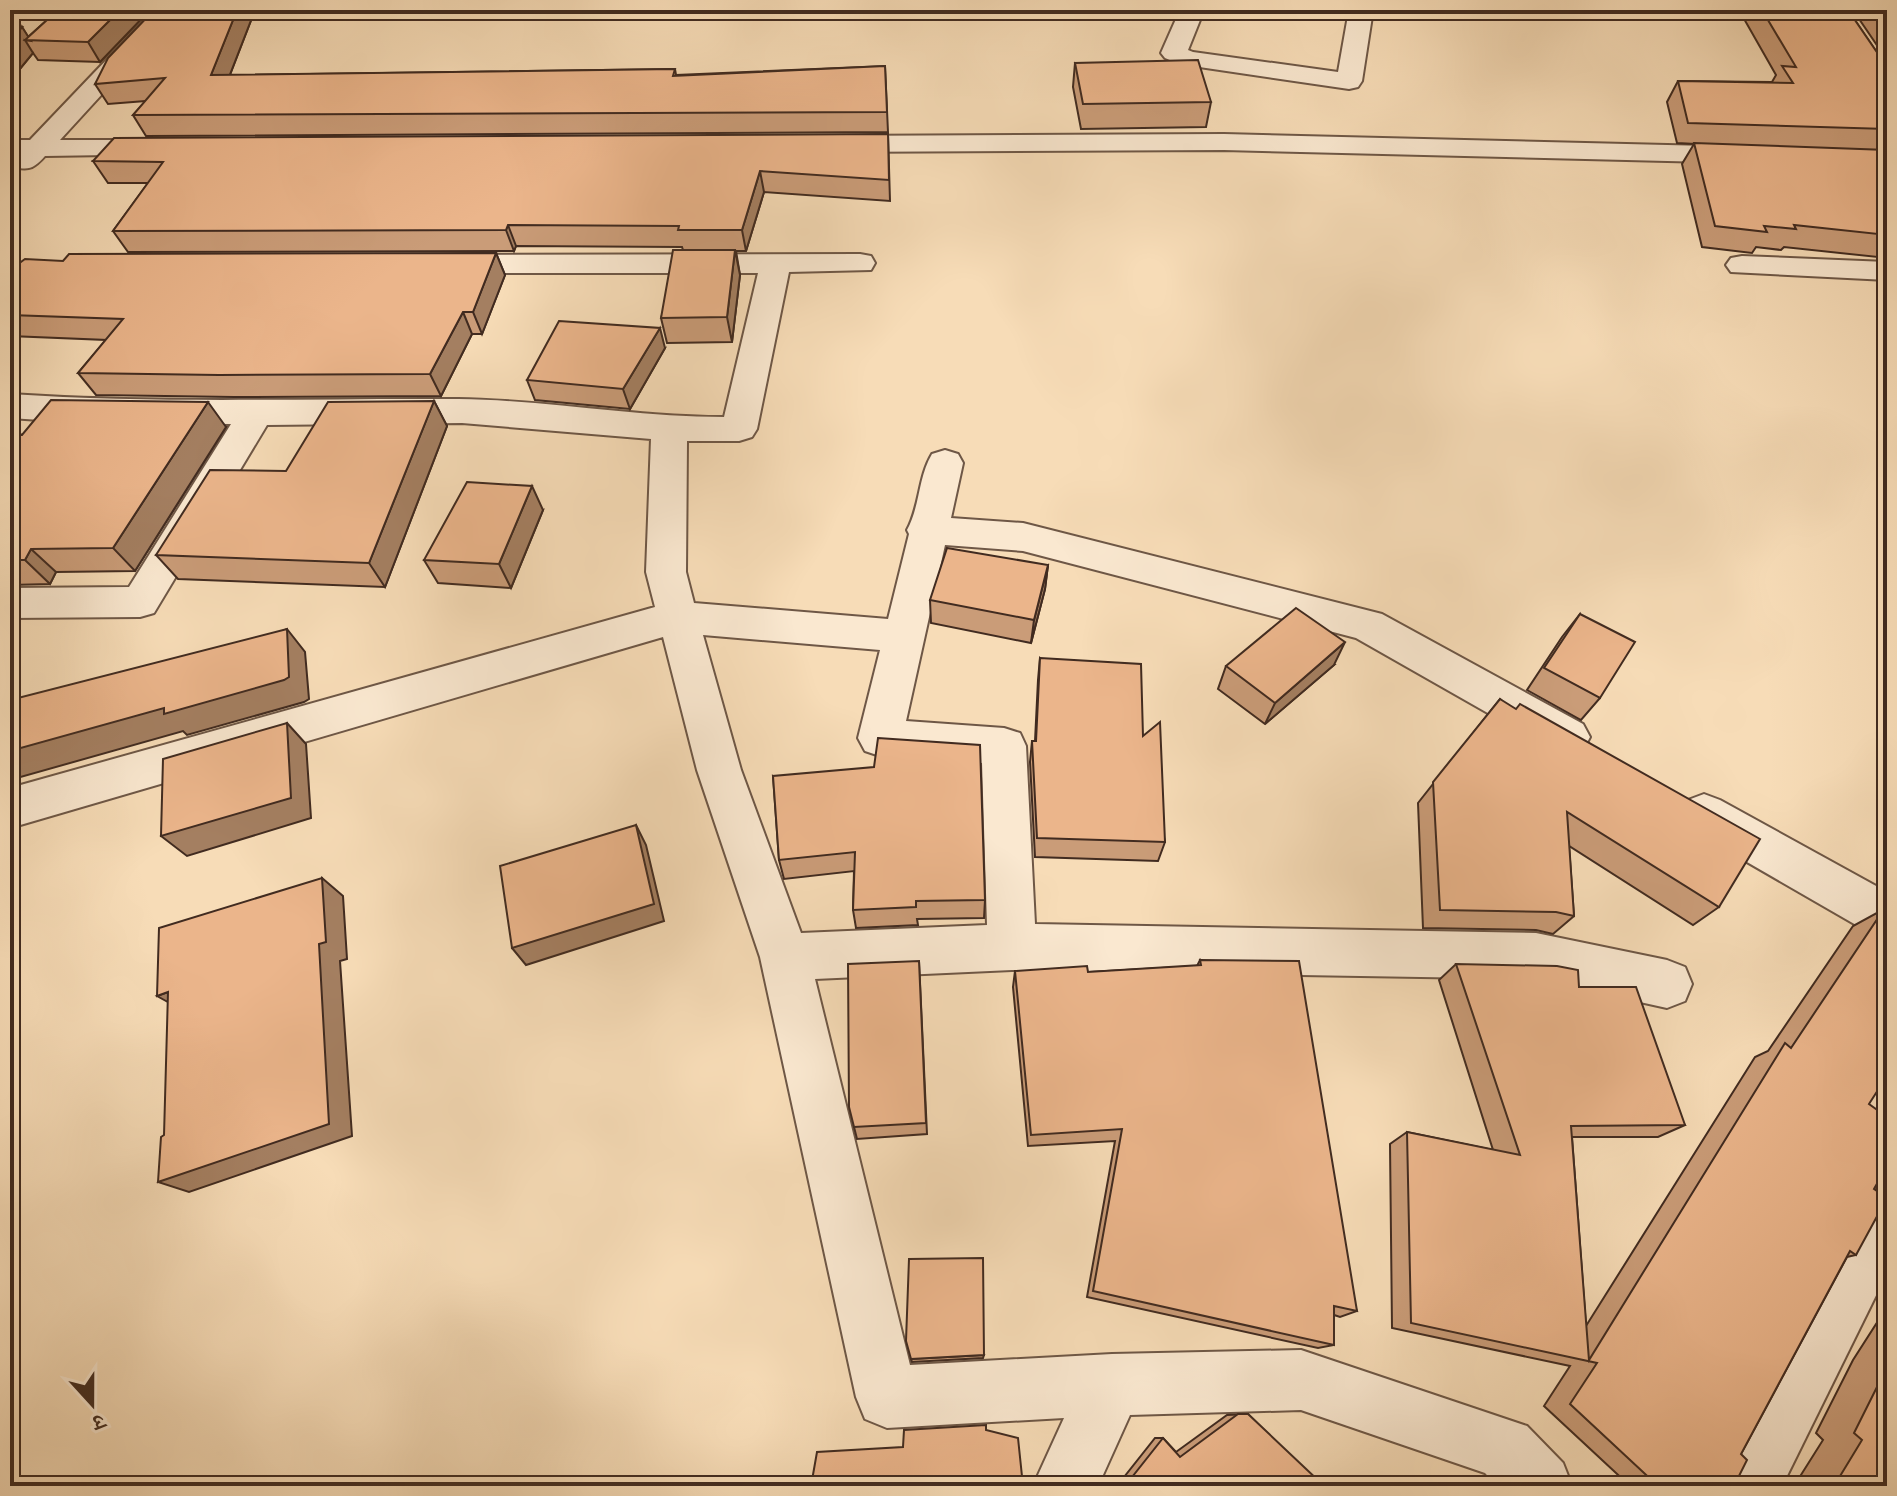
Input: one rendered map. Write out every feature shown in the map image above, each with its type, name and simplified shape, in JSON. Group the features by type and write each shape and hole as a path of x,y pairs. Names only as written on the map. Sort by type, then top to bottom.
{"street":[{"path":"10,177 24,148 167,10"},
{"path":"1192,10 1174,53 1188,59 1349,81 1361,10"},
{"path":"803,145 1224,142 1776,156"},
{"path":"24,148 197,148"},
{"path":"408,264 860,263"},
{"path":"10,406 85,411 256,413 462,411 669,429 739,429 775,264"},
{"path":"1742,265 1887,271"},
{"path":"10,603 140,602 256,413"},
{"path":"669,429 666,572 719,770 785,957 887,1397 1112,1385 1301,1380 1505,1448 1540,1486"},
{"path":"945,463 926,530 880,738 1004,746 1012,947"},
{"path":"926,530 1023,537 1368,625 1600,755"},
{"path":"10,808 677,617 903,636"},
{"path":"1668,794 1887,917"},
{"path":"785,957 1012,947 1536,956 1667,984"},
{"path":"1748,1486 1887,1213"},
{"path":"1065,1486 1112,1385"}],"building":[{"path":"58,10 120,10 88,42 25,40"},
{"path":"154,10 237,10 211,75 675,69 673,76 885,66 887,112 133,115 165,78 95,84 108,58"},
{"path":"1762,10 1848,10 1887,67 1887,129 1688,123 1678,81 1793,83 1782,66 1796,67"},
{"path":"10,27 22,27 10,41"},
{"path":"1198,60 1211,102 1083,104 1075,63"},
{"path":"888,134 889,180 760,171 742,230 678,230 679,226 508,225 506,230 113,231 163,162 93,161 114,138"},
{"path":"1694,143 1887,150 1887,235 1794,225 1796,229 1764,226 1767,232 1715,226"},
{"path":"673,250 735,250 727,317 661,318"},
{"path":"496,253 473,312 463,312 430,374 78,373 123,319 10,315 10,270 25,259 63,261 69,254"},
{"path":"559,321 660,328 623,389 527,380"},
{"path":"51,400 208,402 113,548 31,549 25,560 10,560 10,435 22,435"},
{"path":"434,401 369,563 156,555 210,470 286,471 328,402"},
{"path":"467,482 532,486 499,564 424,560"},
{"path":"947,548 1048,565 1034,620 930,600"},
{"path":"1296,608 1345,642 1275,703 1226,666"},
{"path":"1580,614 1635,642 1600,698 1544,668"},
{"path":"287,629 289,677 284,680 164,714 164,708 10,751 10,700"},
{"path":"1040,658 1141,664 1143,736 1160,722 1165,842 1037,838 1032,741 1036,741"},
{"path":"1500,699 1516,709 1520,704 1760,839 1719,907 1567,812 1574,916 1556,912 1440,910 1433,782"},
{"path":"287,723 291,798 161,836 163,759"},
{"path":"878,738 980,745 985,900 916,901 916,907 853,910 855,852 779,860 773,776 874,767"},
{"path":"636,825 654,904 512,948 500,866"},
{"path":"322,878 326,942 319,944 329,1124 158,1182 161,1137 164,1135 168,992 157,996 159,928"},
{"path":"1884,909 1887,910 1887,1076 1869,1104 1887,1117 1887,1166 1874,1189 1887,1198 1856,1255 1850,1251 1741,1454 1747,1460 1734,1486 1658,1486 1570,1404 1597,1363 1411,1323 1407,1132 1520,1155 1456,964 1557,966 1578,970 1579,987 1636,987 1685,1125 1571,1126 1589,1360 1785,1043 1791,1048"},
{"path":"1200,960 1299,961 1357,1311 1334,1306 1334,1345 1093,1291 1122,1129 1031,1135 1015,971 1087,966 1088,972 1201,965"},
{"path":"919,961 926,1123 854,1127 849,1107 848,964"},
{"path":"983,1258 984,1355 911,1359 906,1341 909,1259"},
{"path":"1887,1367 1887,1486 1834,1486 1862,1440 1854,1433"},
{"path":"1238,1414 1248,1414 1321,1486 1125,1486 1163,1438 1180,1457"},
{"path":"986,1425 986,1430 1018,1438 1023,1486 811,1486 817,1452 903,1447 904,1430"}]}
